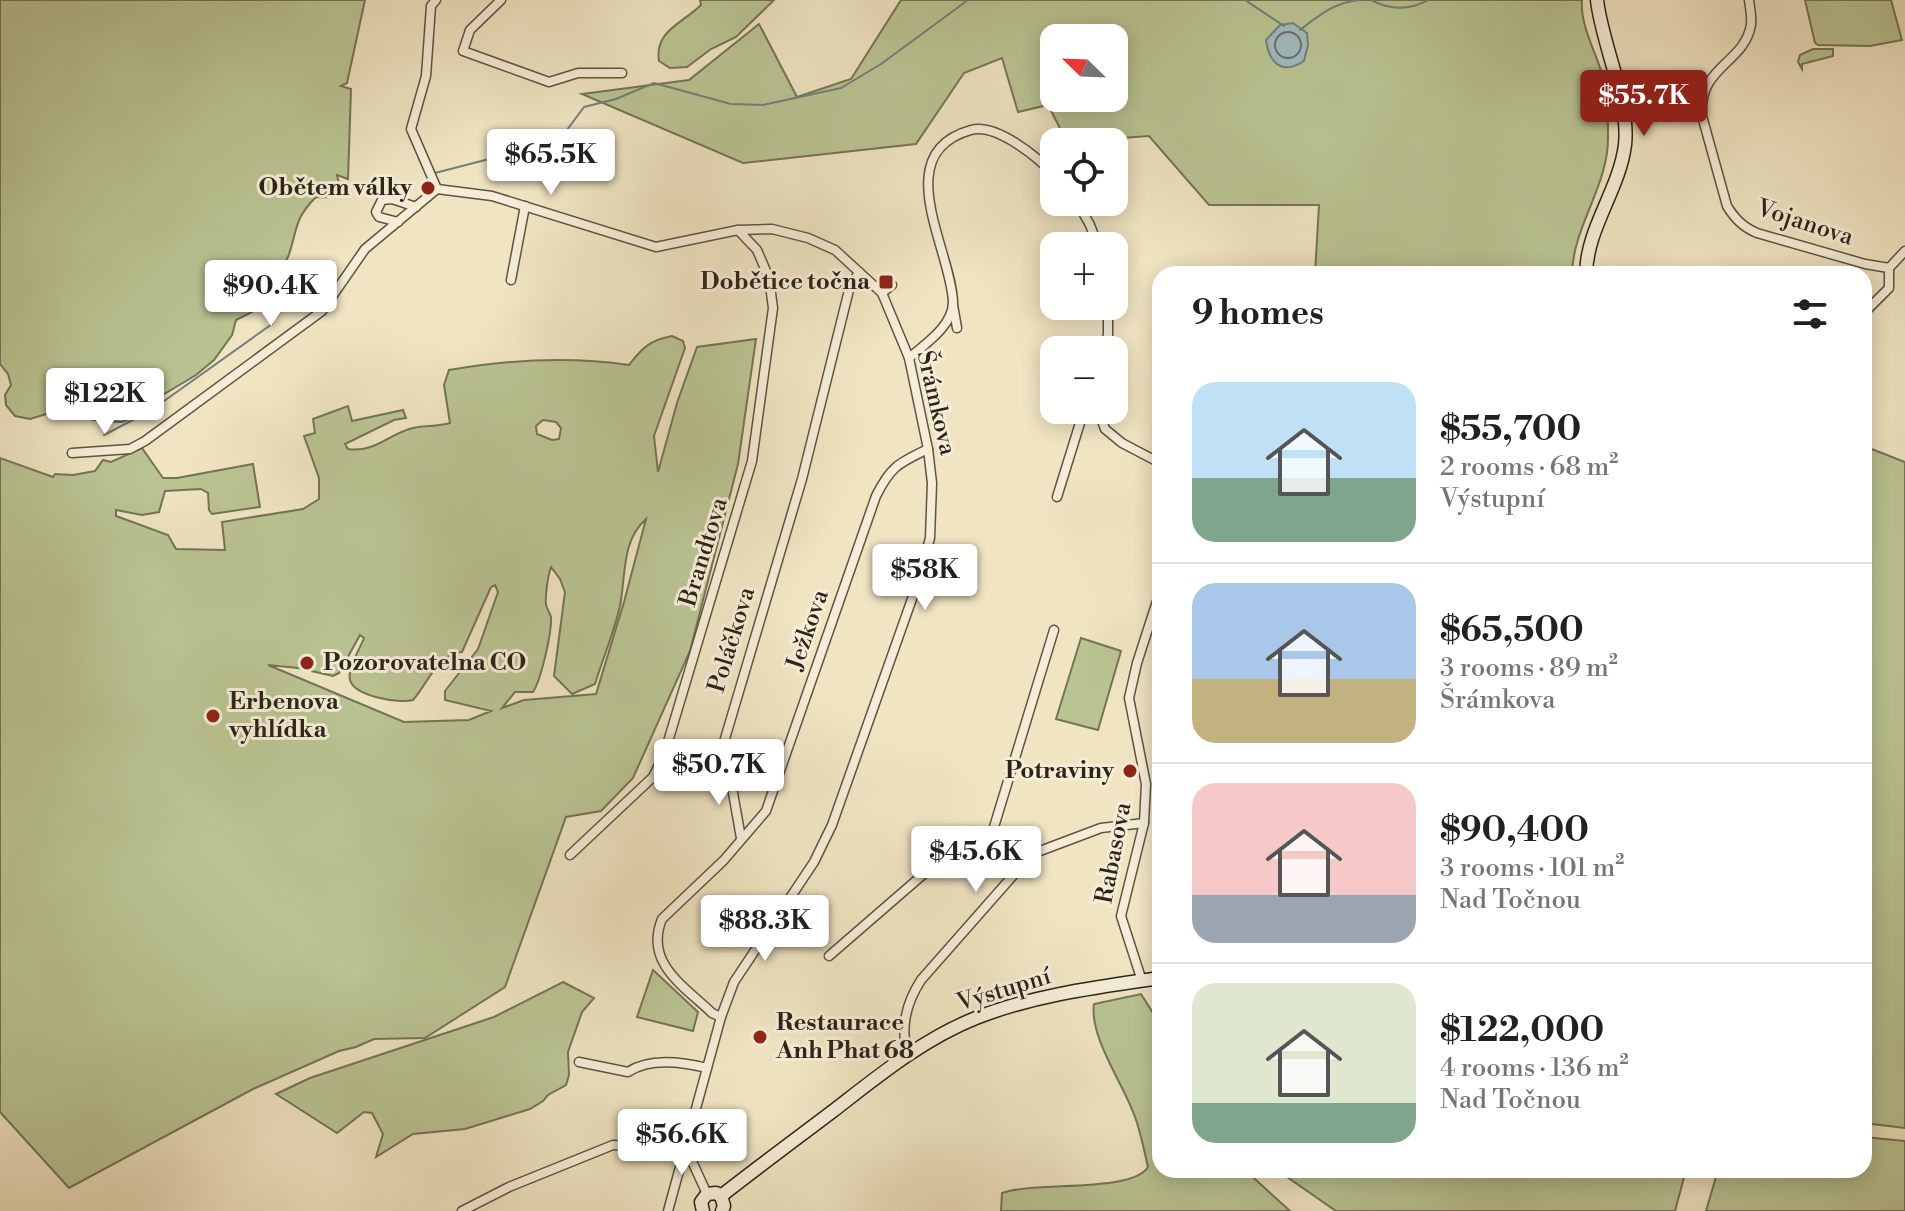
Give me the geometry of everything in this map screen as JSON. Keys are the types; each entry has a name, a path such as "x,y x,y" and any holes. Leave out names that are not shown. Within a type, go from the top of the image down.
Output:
{"street":[{"path":"72,453 130,449 145,441 322,311 365,249 437,189 411,129 426,76 431,6 436,0"},
{"path":"501,0 470,30 463,51 549,82 578,73 622,73"},
{"path":"1587,266 1589,245 1620,173 1626,137 1623,110 1597,0"},
{"name":"Vojanova","path":"1749,0 1752,23 1746,41 1711,79 1701,103 1727,206 1745,228 1865,264 1889,268"},
{"path":"957,328 930,202 928,175 935,153 947,141 973,129 1015,142 1040,163"},
{"name":"Šrámkova","path":"437,189 492,196 656,247 738,230 772,229 808,238 835,250 882,293 909,358 928,449 932,512 927,548 832,825 814,862 734,982 721,1017 668,1211"},
{"path":"398,222 379,217 376,212 382,200 392,199 416,207"},
{"path":"511,280 525,206"},
{"name":"Brandtova","path":"570,855 653,777 664,755 752,461 773,308 769,278 757,250 738,230"},
{"path":"1872,305 1889,288 1889,268 1905,251"},
{"name":"Poláčkova","path":"741,838 724,742 802,479 849,290 859,272"},
{"path":"882,293 892,285"},
{"path":"909,358 943,327 953,304"},
{"path":"1057,497 1080,424"},
{"path":"1103,424 1122,443 1152,459"},
{"name":"Ježkova","path":"741,838 766,811 876,496 896,464 928,449"},
{"name":"Rabasova","path":"1142,981 1121,916 1144,823 1146,784 1129,698 1152,617"},
{"path":"987,850 1054,630"},
{"path":"829,956 941,859 987,850 1032,854 1101,828 1144,823"},
{"path":"721,1017 712,1013 667,970 657,951 657,931 662,919 724,860 741,838"},
{"path":"907,1057 905,1011 921,980 1032,854"},
{"name":"Výstupní","path":"721,1196 907,1057 974,1019 1046,997 1152,979"},
{"path":"579,1062 628,1072 635,1068 679,1062 707,1068"},
{"path":"462,1211 509,1187 613,1145 685,1147 707,1194"},
{"path":"703,1211 701,1202 707,1194 716,1193 721,1196 722,1211"}],"green space":[{"path":"0,0 365,0 347,83 341,86 351,89 348,179 337,175 340,188 337,192 330,197 316,197 305,209 283,266 274,274 260,279 263,301 258,309 236,320 232,335 214,360 161,396 148,411 122,422 53,412 30,419 15,416 6,405 5,395 11,385 8,374 0,364"},
{"path":"700,0 774,0 736,37 711,49 687,67 670,68 659,61 661,42 671,28 701,5"},
{"path":"901,0 1582,0 1586,29 1606,91 1606,156 1603,173 1578,239 1573,266 1315,266 1319,205 1209,205 1149,136 1128,138 1128,128 1060,128 1052,112 1128,112 1128,24 1040,24 1040,107 1018,112 1002,58 964,73 916,144 743,163 582,94 689,80 759,24 797,97 851,79"},
{"path":"1805,0 1891,0 1902,40 1870,46 1818,45"},
{"path":"1813,49 1833,49 1833,56 1802,64 1802,69 1798,62 1800,55"},
{"path":"672,336 683,341 685,348 654,436 658,472 677,403 697,347 756,339 738,464 690,651 633,778 601,811 566,817 505,987 425,1038 374,1039 253,1089 69,1188 0,1112 0,458 53,477 55,474 95,471 103,460 111,462 142,448 163,478 253,464 260,507 212,514 208,493 201,489 165,491 159,512 142,515 116,510 116,516 168,535 176,549 225,550 222,522 303,509 319,499 319,478 304,436 315,433 313,419 348,406 352,421 403,410 406,418 394,420 345,444 348,449 366,448 413,428 450,423 444,385 449,370 539,360 629,365 647,346","holes":["543,420 556,422 561,428 559,439 552,440 537,434 536,426","646,519 596,694 524,700 502,708 515,692 533,692 539,677 551,624 546,606 551,567 565,592 554,676 572,694 595,684 620,606 628,548","495,585 498,592 478,649 445,691 445,700 491,711 469,720 404,722 268,665 333,676 339,673 360,635 364,638 350,675 353,686 378,698 413,700 439,663 462,652 491,587"]},
{"path":"1872,449 1905,462 1905,1128 1872,1124"},
{"path":"1081,638 1121,651 1098,730 1056,719"},
{"path":"653,970 698,1012 693,1031 637,1017"},
{"path":"563,982 594,998 582,1012 568,1052 566,1085 530,1109 465,1129 413,1134 376,1157 383,1134 372,1113 364,1112 337,1133 276,1094 310,1078 494,1017"},
{"path":"1141,994 1152,1011 1152,1178 1254,1178 1290,1211 1001,1211 1002,1193 1123,1180 1138,1175 1148,1167 1135,1117 1097,1031 1094,1004"},
{"path":"1872,1138 1905,1141 1905,1211 1706,1211 1716,1178 1872,1178"},
{"path":"1289,1178 1684,1178 1675,1211 1336,1211"}],"water":[{"path":"1293,23 1307,33 1308,45 1304,61 1283,67 1273,60 1266,40 1280,25"}],"waterway":[{"path":"435,173 493,158 540,158 549,154 584,107 616,99 654,83 731,104 763,105 841,88 881,64 968,0"},
{"path":"1245,0 1284,26"},
{"path":"1300,30 1335,6 1360,0"},
{"path":"1371,0 1399,8 1428,0"},
{"path":"104,435 150,411 272,324"}],"place":[{"name":"Obětem války","path":"428,188"},
{"name":"Dobětice točna","path":"886,282"},
{"name":"Pozorovatelna CO","path":"307,663"},
{"name":"Erbenova vyhlídka","path":"213,716"},
{"name":"Potraviny","path":"1130,771"},
{"name":"Restaurace Anh Phat 68","path":"760,1037"}]}
